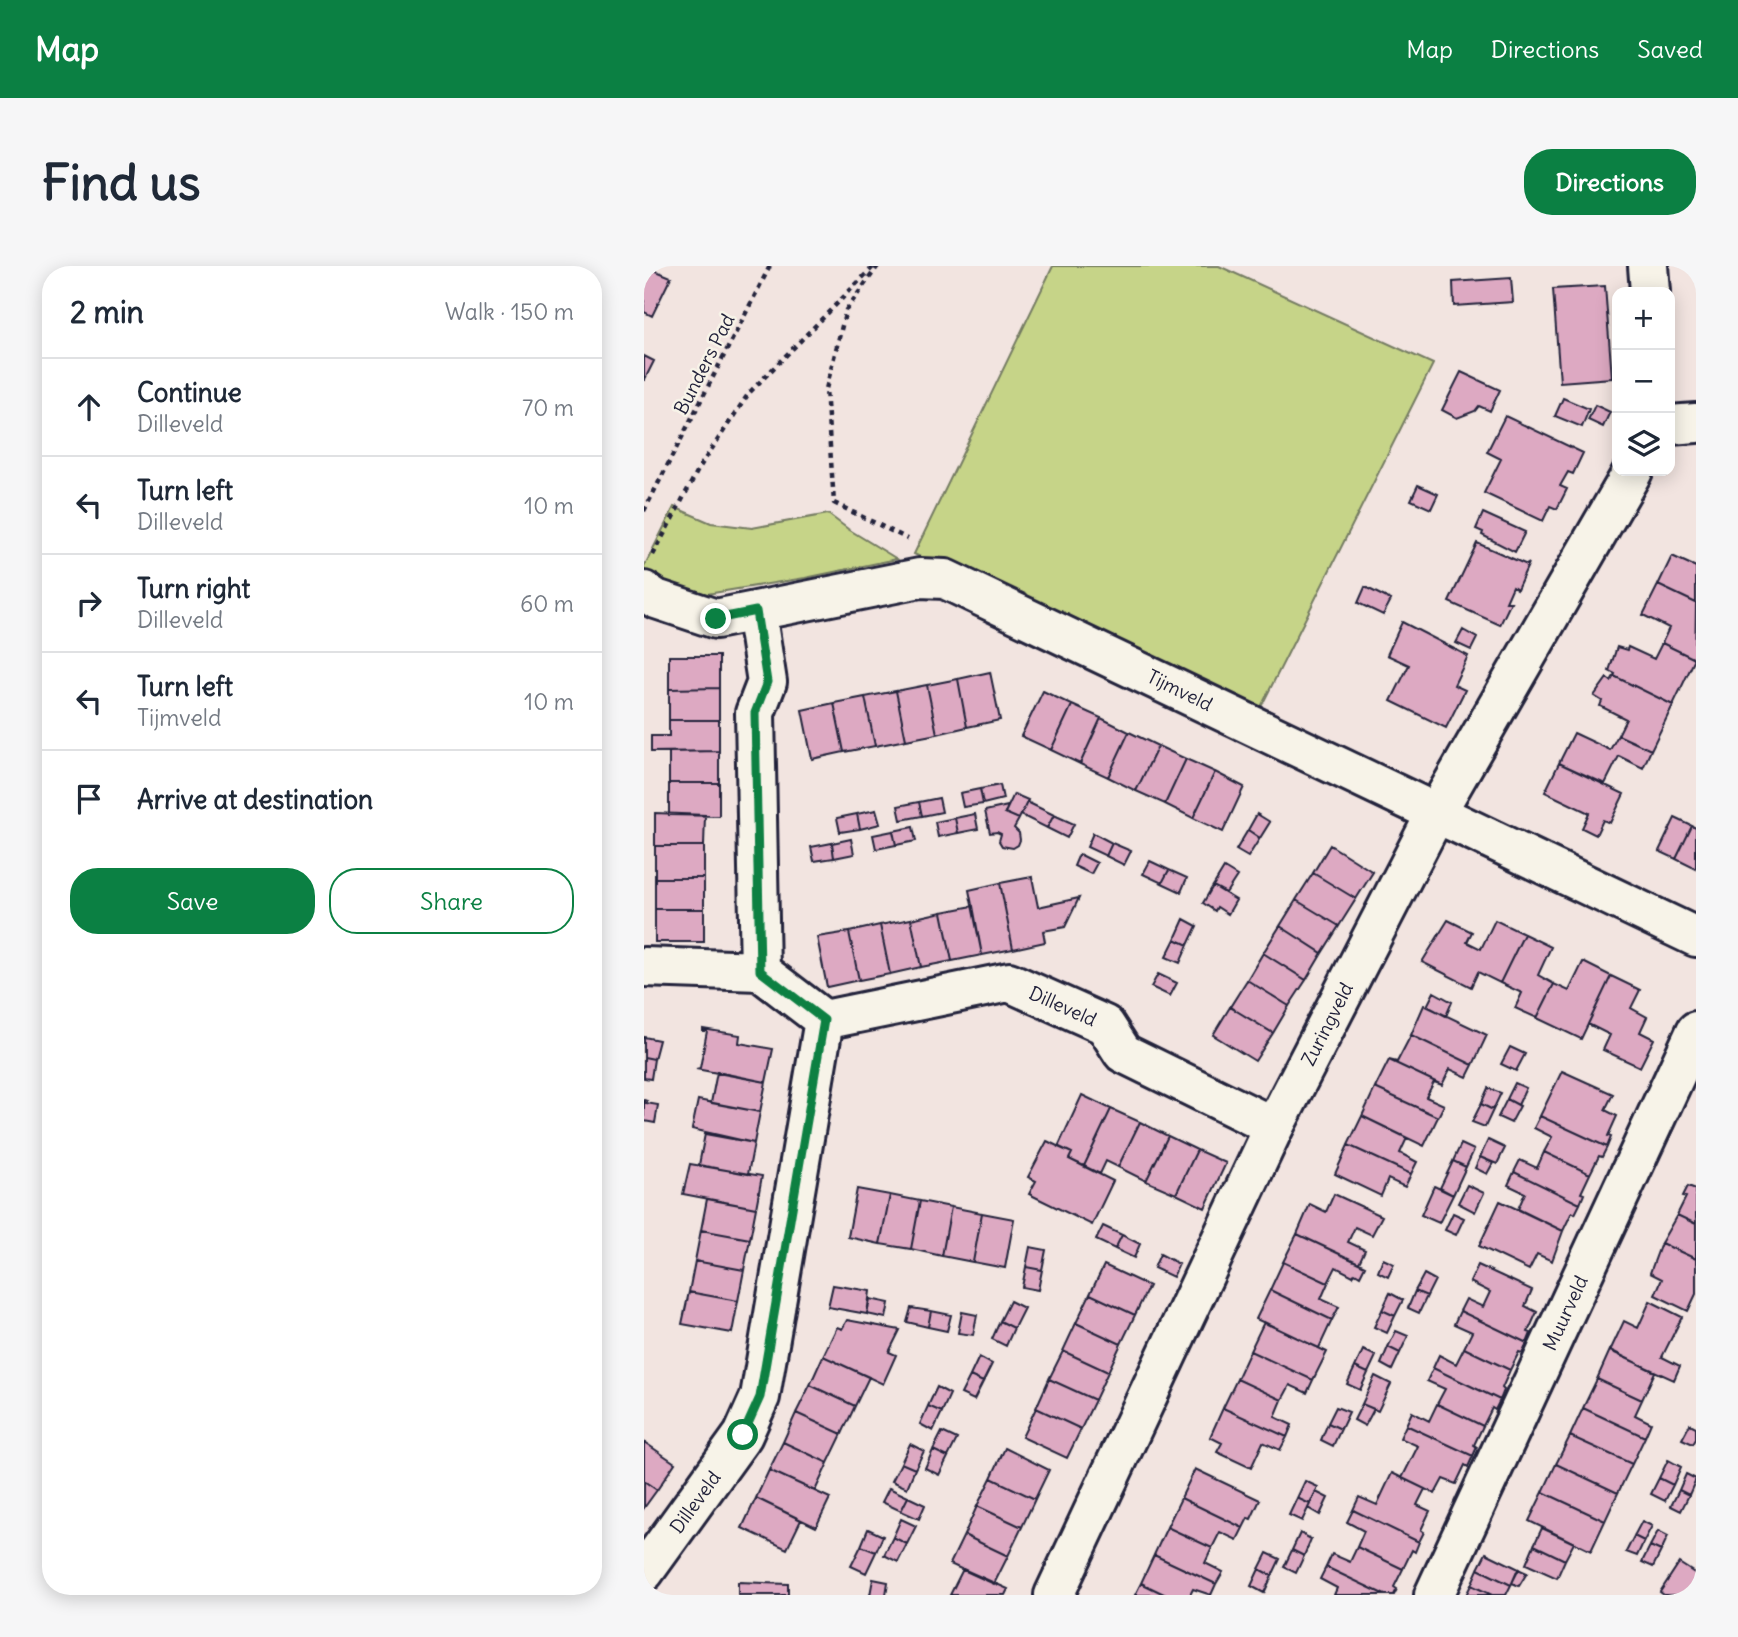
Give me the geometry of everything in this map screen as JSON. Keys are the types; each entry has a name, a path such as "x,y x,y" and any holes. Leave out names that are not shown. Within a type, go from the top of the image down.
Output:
{"street":[{"path":"1648,266 1650,287"},
{"path":"1675,424 1696,422"},
{"name":"Zuringveld","path":"1054,1595 1274,1127 1436,813 1630,476"},
{"name":"Tijmveld","path":"647,576 656,600 716,619 920,578 945,579 1696,937"},
{"path":"756,611 767,682 755,713 760,971"},
{"path":"644,967 760,971 824,1020"},
{"name":"Dilleveld","path":"644,1572 743,1435 760,1397 824,1020 1009,982 1105,1025 1124,1053 1274,1127"},
{"name":"Muurveld","path":"1434,1595 1696,1031"}],"path":[{"name":"Bunders Pad","path":"644,512 771,266"},
{"path":"647,576 699,468 749,393 876,266"},
{"path":"876,266 846,310 826,389 834,503 931,551 945,579"}],"green space":[{"path":"1053,266 1219,266 1433,364 1257,715 914,554"},
{"path":"674,507 711,523 752,528 828,514 897,559 707,594 644,577 644,567"}],"building":[{"path":"644,266 671,277 652,316 644,312"},
{"path":"1511,278 1513,302 1454,306 1453,282"},
{"path":"1605,286 1612,378 1560,382 1553,289"},
{"path":"644,356 654,361 644,381"},
{"path":"1461,372 1500,390 1490,411 1479,406 1475,411 1457,418 1442,410"},
{"path":"1563,398 1589,409 1582,427 1555,416"},
{"path":"1595,405 1610,412 1603,427 1588,420"},
{"path":"1505,416 1583,453 1573,474 1568,472 1560,486 1567,489 1557,509 1550,506 1543,521 1484,493 1501,459 1487,452"},
{"path":"1418,485 1438,494 1431,509 1411,500"},
{"path":"1483,513 1525,532 1515,552 1482,535 1483,532 1476,529"},
{"path":"1477,543 1527,565 1529,563 1517,589 1513,586 1506,602 1511,602 1500,625 1449,602"},
{"path":"1672,556 1696,567 1696,603 1658,585"},
{"path":"1658,585 1696,603 1695,659 1662,643 1669,628 1643,615"},
{"path":"1365,587 1391,600 1383,615 1358,603"},
{"path":"1402,622 1468,656 1454,685 1465,690 1446,728 1391,701 1409,665 1387,655"},
{"path":"1463,630 1477,638 1471,650 1456,643"},
{"path":"1662,643 1695,659 1673,705 1609,671 1617,647 1627,650 1628,647 1654,659"},
{"path":"669,656 719,656 719,688 669,689"},
{"path":"990,672 1000,720 967,727 958,679"},
{"path":"1614,676 1673,705 1651,750 1618,735 1626,719 1600,706 1602,701 1594,696 1607,678 1611,681"},
{"path":"958,679 967,727 937,734 927,685"},
{"path":"927,685 937,734 906,740 896,691"},
{"path":"719,688 719,720 669,720 669,689"},
{"path":"896,691 906,740 875,746 865,697"},
{"path":"1043,691 1072,705 1051,750 1021,736"},
{"path":"865,697 875,746 844,752 834,703"},
{"path":"834,703 844,752 812,759 802,710"},
{"path":"1072,705 1101,718 1080,764 1051,750"},
{"path":"1101,718 1129,732 1108,777 1080,764"},
{"path":"669,720 719,720 719,751 651,752 651,736 669,736"},
{"path":"1129,732 1158,746 1136,791 1108,777"},
{"path":"1574,733 1610,750 1618,735 1651,750 1643,768 1619,756 1605,784 1559,763"},
{"path":"1158,746 1186,759 1165,804 1136,791"},
{"path":"719,751 719,783 669,783 669,752"},
{"path":"1186,759 1215,772 1193,818 1165,804"},
{"path":"1559,763 1624,794 1610,823 1603,820 1596,835 1582,828 1589,813 1545,792"},
{"path":"1215,772 1244,787 1223,832 1193,818"},
{"path":"669,783 719,783 719,816 669,815"},
{"path":"1000,785 1003,799 983,804 980,789"},
{"path":"980,789 983,804 963,807 960,793"},
{"path":"1014,794 1028,800 1019,819 1005,813"},
{"path":"939,798 942,812 922,816 919,802"},
{"path":"919,802 922,816 901,820 898,806"},
{"path":"1027,802 1054,815 1047,828 1021,815"},
{"path":"1008,806 1005,813 1019,819 1014,828 1019,833 1020,840 1013,848 1002,846 999,841 1001,834 990,833 985,811"},
{"path":"876,810 880,824 860,829 857,814"},
{"path":"655,813 705,815 704,846 655,846"},
{"path":"857,814 860,829 840,832 837,818"},
{"path":"975,814 978,829 958,833 955,818"},
{"path":"1257,814 1270,822 1260,838 1248,830"},
{"path":"1054,815 1074,824 1067,838 1047,828"},
{"path":"955,818 958,833 938,837 935,822"},
{"path":"1675,818 1692,826 1676,859 1659,851"},
{"path":"1692,826 1696,828 1696,869 1676,859"},
{"path":"913,827 916,841 896,845 893,831"},
{"path":"1248,830 1260,838 1248,857 1236,850"},
{"path":"893,831 896,845 876,849 873,835"},
{"path":"1093,833 1112,843 1106,856 1087,847"},
{"path":"851,839 854,854 834,858 832,843"},
{"path":"832,843 834,858 814,861 811,847"},
{"path":"1112,843 1131,851 1124,865 1106,856"},
{"path":"1330,845 1373,872 1356,899 1313,873"},
{"path":"655,846 704,846 704,878 655,878"},
{"path":"1079,854 1097,863 1091,874 1074,866"},
{"path":"1150,861 1169,870 1162,883 1143,874"},
{"path":"1224,868 1237,876 1226,893 1213,886"},
{"path":"1169,870 1187,878 1181,892 1162,883"},
{"path":"1313,873 1356,899 1339,926 1296,900"},
{"path":"1032,877 1038,907 1079,898 1065,927 1043,931 1045,942 1013,949 1000,883"},
{"path":"655,878 704,878 704,909 655,909"},
{"path":"1000,883 1013,949 982,955 969,890"},
{"path":"1213,886 1236,900 1228,914 1217,907 1215,911 1203,903"},
{"path":"1296,900 1339,926 1322,953 1280,926"},
{"path":"973,906 982,955 952,961 942,912"},
{"path":"655,909 704,909 704,942 655,942"},
{"path":"942,912 952,961 921,967 911,919"},
{"path":"911,919 921,967 890,974 880,925"},
{"path":"1184,919 1197,926 1188,945 1175,939"},
{"path":"1448,920 1472,932 1467,942 1481,949 1495,920 1524,934 1500,983 1478,972 1471,987 1422,962"},
{"path":"880,925 890,974 859,980 849,932"},
{"path":"1280,926 1322,953 1306,980 1263,953"},
{"path":"849,932 859,980 827,987 817,937"},
{"path":"1524,934 1551,947 1538,975 1554,984 1537,1018 1515,1008 1522,993 1500,983"},
{"path":"1175,939 1188,945 1180,963 1166,957"},
{"path":"1263,953 1306,980 1289,1006 1247,980"},
{"path":"1583,962 1611,976 1581,1039 1537,1018 1554,984 1569,991"},
{"path":"1158,974 1177,983 1170,996 1151,987"},
{"path":"1611,976 1640,990 1631,1008 1647,1017 1640,1032 1654,1039 1640,1067 1603,1050 1610,1035 1588,1024"},
{"path":"1247,980 1289,1006 1273,1033 1230,1007"},
{"path":"1434,992 1452,1002 1446,1016 1427,1006"},
{"path":"1424,1005 1487,1035 1473,1065 1411,1035"},
{"path":"1230,1007 1273,1033 1255,1061 1213,1035"},
{"path":"703,1029 740,1035 739,1043 773,1049 766,1082 696,1069 700,1068 707,1031"},
{"path":"1411,1035 1473,1065 1467,1077 1450,1069 1442,1085 1389,1060 1397,1062"},
{"path":"644,1037 659,1040 654,1059 644,1057"},
{"path":"1510,1047 1525,1054 1516,1071 1501,1064"},
{"path":"644,1057 654,1059 651,1079 644,1078"},
{"path":"1389,1060 1442,1085 1434,1082 1426,1097 1444,1105 1438,1117 1375,1088"},
{"path":"1562,1071 1613,1094 1605,1110 1617,1116 1608,1136 1611,1137 1607,1147 1540,1116"},
{"path":"717,1072 766,1082 760,1112 711,1103"},
{"path":"1515,1083 1526,1088 1518,1105 1507,1099"},
{"path":"1375,1088 1438,1117 1424,1146 1362,1116"},
{"path":"1488,1088 1501,1093 1493,1110 1481,1104"},
{"path":"1082,1095 1111,1109 1084,1166 1069,1159 1072,1153 1058,1147"},
{"path":"1507,1099 1520,1106 1511,1123 1498,1117"},
{"path":"644,1100 646,1103 658,1105 655,1123 644,1121"},
{"path":"698,1100 760,1112 754,1143 692,1129"},
{"path":"1481,1104 1493,1110 1485,1127 1472,1122"},
{"path":"1111,1109 1140,1122 1118,1167 1106,1161 1100,1174 1084,1166"},
{"path":"1362,1116 1407,1138 1400,1153 1417,1162 1411,1174 1348,1145"},
{"path":"1540,1116 1607,1147 1590,1174 1544,1152 1552,1137 1534,1128"},
{"path":"1140,1122 1168,1136 1146,1181 1118,1167"},
{"path":"705,1134 754,1143 748,1174 699,1165"},
{"path":"1168,1136 1197,1150 1176,1194 1146,1181"},
{"path":"1488,1140 1505,1148 1497,1164 1480,1157"},
{"path":"1047,1141 1072,1153 1069,1159 1113,1181 1092,1225 1029,1194 1036,1181 1028,1177"},
{"path":"1461,1144 1474,1150 1466,1167 1453,1161"},
{"path":"1348,1145 1411,1174 1405,1187 1388,1179 1381,1196 1335,1174"},
{"path":"1197,1150 1226,1163 1205,1208 1176,1194"},
{"path":"1544,1152 1590,1174 1581,1193 1584,1194 1580,1204 1514,1172 1520,1160 1537,1168"},
{"path":"1480,1157 1493,1163 1487,1174 1475,1168"},
{"path":"1453,1161 1466,1167 1453,1195 1440,1188"},
{"path":"690,1164 762,1176 756,1208 683,1194"},
{"path":"1514,1172 1580,1204 1575,1214 1572,1212 1563,1231 1518,1209 1525,1193 1508,1185"},
{"path":"1467,1185 1484,1193 1475,1212 1458,1203"},
{"path":"1434,1186 1453,1195 1439,1223 1421,1215"},
{"path":"1688,1186 1696,1189 1696,1224 1677,1215"},
{"path":"857,1189 890,1195 880,1244 848,1237"},
{"path":"1334,1194 1382,1216 1372,1235 1355,1227 1348,1242 1365,1250 1359,1263 1297,1234 1310,1204 1326,1212"},
{"path":"890,1195 920,1201 911,1249 880,1244"},
{"path":"707,1199 756,1208 750,1239 701,1230"},
{"path":"920,1201 951,1207 942,1256 911,1249"},
{"path":"1500,1201 1563,1231 1552,1261 1537,1254 1529,1270 1479,1246"},
{"path":"951,1207 982,1213 973,1262 942,1256"},
{"path":"982,1213 1014,1219 1005,1268 973,1262"},
{"path":"1453,1213 1464,1218 1456,1235 1445,1230"},
{"path":"1677,1215 1696,1224 1696,1259 1661,1243"},
{"path":"1103,1226 1122,1235 1115,1249 1096,1240"},
{"path":"701,1230 750,1239 744,1270 695,1261"},
{"path":"1297,1234 1365,1266 1360,1276 1355,1273 1353,1276 1336,1267 1328,1283 1283,1262"},
{"path":"1122,1235 1140,1244 1134,1258 1115,1249"},
{"path":"1661,1243 1696,1259 1696,1294 1688,1311 1655,1295 1662,1279 1650,1273"},
{"path":"1030,1247 1046,1250 1042,1270 1026,1267"},
{"path":"1160,1254 1179,1264 1173,1277 1154,1268"},
{"path":"1383,1259 1394,1264 1388,1277 1378,1272"},
{"path":"695,1261 744,1270 738,1301 689,1292"},
{"path":"1283,1262 1328,1283 1321,1299 1339,1307 1332,1320 1270,1290"},
{"path":"1104,1265 1149,1286 1135,1315 1090,1294"},
{"path":"1478,1265 1532,1290 1525,1306 1537,1312 1528,1332 1531,1333 1527,1343 1460,1311 1466,1299 1483,1307 1490,1292 1470,1282"},
{"path":"1026,1267 1042,1270 1038,1290 1022,1287"},
{"path":"1424,1274 1435,1280 1427,1296 1415,1291"},
{"path":"833,1285 870,1291 867,1314 828,1307"},
{"path":"1270,1290 1332,1320 1319,1348 1256,1319"},
{"path":"1415,1291 1427,1296 1419,1313 1408,1308"},
{"path":"689,1292 738,1301 732,1333 682,1324"},
{"path":"1390,1293 1403,1300 1395,1316 1382,1310"},
{"path":"1090,1294 1135,1315 1121,1344 1076,1323"},
{"path":"870,1299 889,1303 886,1318 867,1314"},
{"path":"1010,1301 1024,1308 1014,1328 1000,1321"},
{"path":"1650,1301 1682,1317 1662,1357 1680,1366 1674,1380 1610,1351 1624,1321 1638,1328"},
{"path":"911,1308 931,1311 928,1327 907,1322"},
{"path":"1382,1310 1395,1316 1387,1333 1374,1327"},
{"path":"931,1311 951,1315 947,1331 928,1327"},
{"path":"1460,1311 1527,1343 1510,1370 1464,1348 1472,1332 1454,1324"},
{"path":"962,1312 977,1315 973,1335 958,1333"},
{"path":"847,1320 900,1330 889,1352 896,1355 883,1384 823,1356 837,1327 842,1329"},
{"path":"1000,1321 1014,1328 1006,1346 992,1339"},
{"path":"1264,1322 1327,1352 1313,1380 1250,1351"},
{"path":"1076,1323 1121,1344 1108,1372 1063,1351"},
{"path":"1396,1331 1408,1336 1400,1353 1388,1347"},
{"path":"1388,1347 1400,1353 1392,1370 1381,1364"},
{"path":"1464,1348 1510,1370 1500,1400 1433,1368 1439,1355 1456,1364"},
{"path":"1363,1350 1376,1356 1368,1373 1355,1367"},
{"path":"1610,1350 1655,1372 1642,1400 1597,1379"},
{"path":"1063,1351 1108,1372 1095,1400 1049,1379"},
{"path":"1250,1351 1313,1380 1307,1393 1290,1385 1282,1400 1237,1379"},
{"path":"823,1356 869,1377 855,1406 810,1385"},
{"path":"979,1357 992,1364 983,1382 970,1376"},
{"path":"1355,1367 1368,1373 1360,1390 1347,1384"},
{"path":"1433,1368 1500,1400 1495,1410 1492,1408 1483,1426 1437,1404 1445,1389 1427,1381"},
{"path":"970,1376 983,1382 974,1400 961,1394"},
{"path":"1375,1376 1391,1384 1378,1411 1362,1404"},
{"path":"1049,1379 1095,1400 1081,1429 1036,1408"},
{"path":"1237,1379 1282,1400 1275,1417 1292,1425 1287,1437 1223,1408"},
{"path":"1597,1379 1642,1400 1635,1415 1651,1423 1645,1437 1583,1408"},
{"path":"810,1385 855,1406 842,1434 796,1413"},
{"path":"937,1387 950,1394 942,1412 928,1406"},
{"path":"1362,1404 1374,1409 1365,1426 1354,1420"},
{"path":"1437,1404 1483,1426 1474,1445 1477,1447 1473,1456 1406,1425 1412,1412 1429,1421"},
{"path":"928,1406 942,1412 933,1431 920,1424"},
{"path":"1336,1407 1349,1412 1341,1429 1328,1423"},
{"path":"1036,1408 1081,1429 1067,1458 1022,1437"},
{"path":"1223,1408 1287,1437 1280,1450 1263,1442 1251,1468 1217,1452 1222,1443 1210,1437"},
{"path":"1583,1408 1645,1437 1632,1464 1570,1436"},
{"path":"796,1413 842,1434 828,1463 783,1442"},
{"path":"1328,1423 1341,1429 1333,1446 1321,1440"},
{"path":"1690,1424 1696,1427 1693,1444 1682,1439"},
{"path":"1406,1425 1473,1456 1468,1467 1465,1465 1456,1484 1443,1479 1435,1494 1402,1478 1418,1446 1400,1438"},
{"path":"942,1432 957,1439 948,1457 933,1450"},
{"path":"1570,1436 1632,1464 1618,1493 1556,1464"},
{"path":"644,1442 675,1463 657,1490 644,1481"},
{"path":"783,1442 828,1463 815,1491 769,1470"},
{"path":"910,1444 924,1451 915,1469 901,1463"},
{"path":"1005,1448 1049,1470 1035,1499 991,1478"},
{"path":"933,1450 948,1457 939,1475 925,1468"},
{"path":"1668,1460 1681,1467 1673,1485 1659,1478"},
{"path":"901,1463 915,1469 907,1488 892,1481"},
{"path":"1556,1464 1618,1493 1605,1521 1543,1492"},
{"path":"1195,1469 1260,1500 1251,1519 1248,1518 1243,1528 1181,1498"},
{"path":"769,1470 830,1498 816,1527 756,1498"},
{"path":"1392,1473 1425,1489 1417,1505 1430,1511 1421,1530 1424,1532 1419,1542 1353,1510 1359,1497 1377,1505"},
{"path":"1686,1474 1696,1479 1689,1495 1679,1490"},
{"path":"991,1478 1035,1499 1022,1527 977,1506"},
{"path":"1659,1478 1673,1485 1665,1501 1651,1494"},
{"path":"644,1481 657,1490 644,1508"},
{"path":"1305,1481 1318,1487 1310,1504 1297,1498"},
{"path":"889,1488 908,1497 901,1511 882,1502"},
{"path":"1679,1490 1689,1495 1681,1511 1671,1506"},
{"path":"1316,1492 1328,1498 1320,1515 1308,1508"},
{"path":"1543,1492 1605,1521 1591,1551 1529,1521"},
{"path":"908,1497 925,1505 919,1519 901,1511"},
{"path":"756,1498 801,1520 787,1549 742,1528"},
{"path":"1181,1498 1243,1528 1237,1540 1220,1532 1212,1548 1167,1527"},
{"path":"1297,1498 1310,1504 1302,1521 1289,1515"},
{"path":"977,1506 1022,1527 1008,1556 964,1535"},
{"path":"1353,1510 1419,1542 1403,1569 1357,1547 1364,1531 1347,1522"},
{"path":"901,1519 916,1526 907,1544 893,1537"},
{"path":"1642,1521 1652,1526 1644,1541 1634,1536"},
{"path":"1167,1527 1212,1548 1205,1563 1223,1572 1216,1584 1154,1555"},
{"path":"1542,1528 1574,1543 1565,1560 1534,1545"},
{"path":"868,1529 883,1536 876,1552 861,1546"},
{"path":"1658,1531 1668,1536 1661,1551 1650,1546"},
{"path":"1300,1533 1311,1539 1304,1556 1292,1550"},
{"path":"964,1535 1008,1556 994,1584 950,1564"},
{"path":"1634,1536 1644,1541 1637,1556 1626,1552"},
{"path":"893,1537 907,1544 898,1562 884,1555"},
{"path":"1534,1545 1565,1560 1557,1578 1526,1564"},
{"path":"861,1546 876,1552 866,1573 851,1566"},
{"path":"1650,1546 1661,1551 1653,1567 1642,1562"},
{"path":"1357,1547 1403,1569 1394,1587 1397,1589 1394,1595 1385,1595 1326,1567 1332,1554 1350,1562"},
{"path":"1292,1550 1304,1556 1296,1573 1284,1567"},
{"path":"1267,1553 1280,1559 1272,1576 1259,1569"},
{"path":"1486,1553 1519,1569 1511,1585 1478,1569"},
{"path":"1154,1555 1216,1584 1211,1595 1193,1589 1190,1595 1166,1595 1141,1583"},
{"path":"1679,1563 1696,1574 1696,1595 1664,1595 1660,1592"},
{"path":"1326,1567 1385,1595 1334,1595 1337,1588 1320,1579"},
{"path":"963,1569 1008,1589 1005,1595 950,1595"},
{"path":"1259,1569 1272,1576 1264,1593 1251,1586"},
{"path":"1478,1569 1511,1585 1506,1595 1492,1595 1471,1585"},
{"path":"1518,1569 1527,1573 1519,1586 1512,1583"},
{"path":"873,1579 888,1582 886,1595 870,1595"},
{"path":"738,1582 788,1584 788,1595 738,1595"},
{"path":"1141,1583 1166,1595 1135,1595"},
{"path":"1471,1585 1492,1595 1466,1595"}],"route":[{"path":"716,619 756,611 767,682 755,713 760,971 824,1020 760,1397 743,1435"}]}
